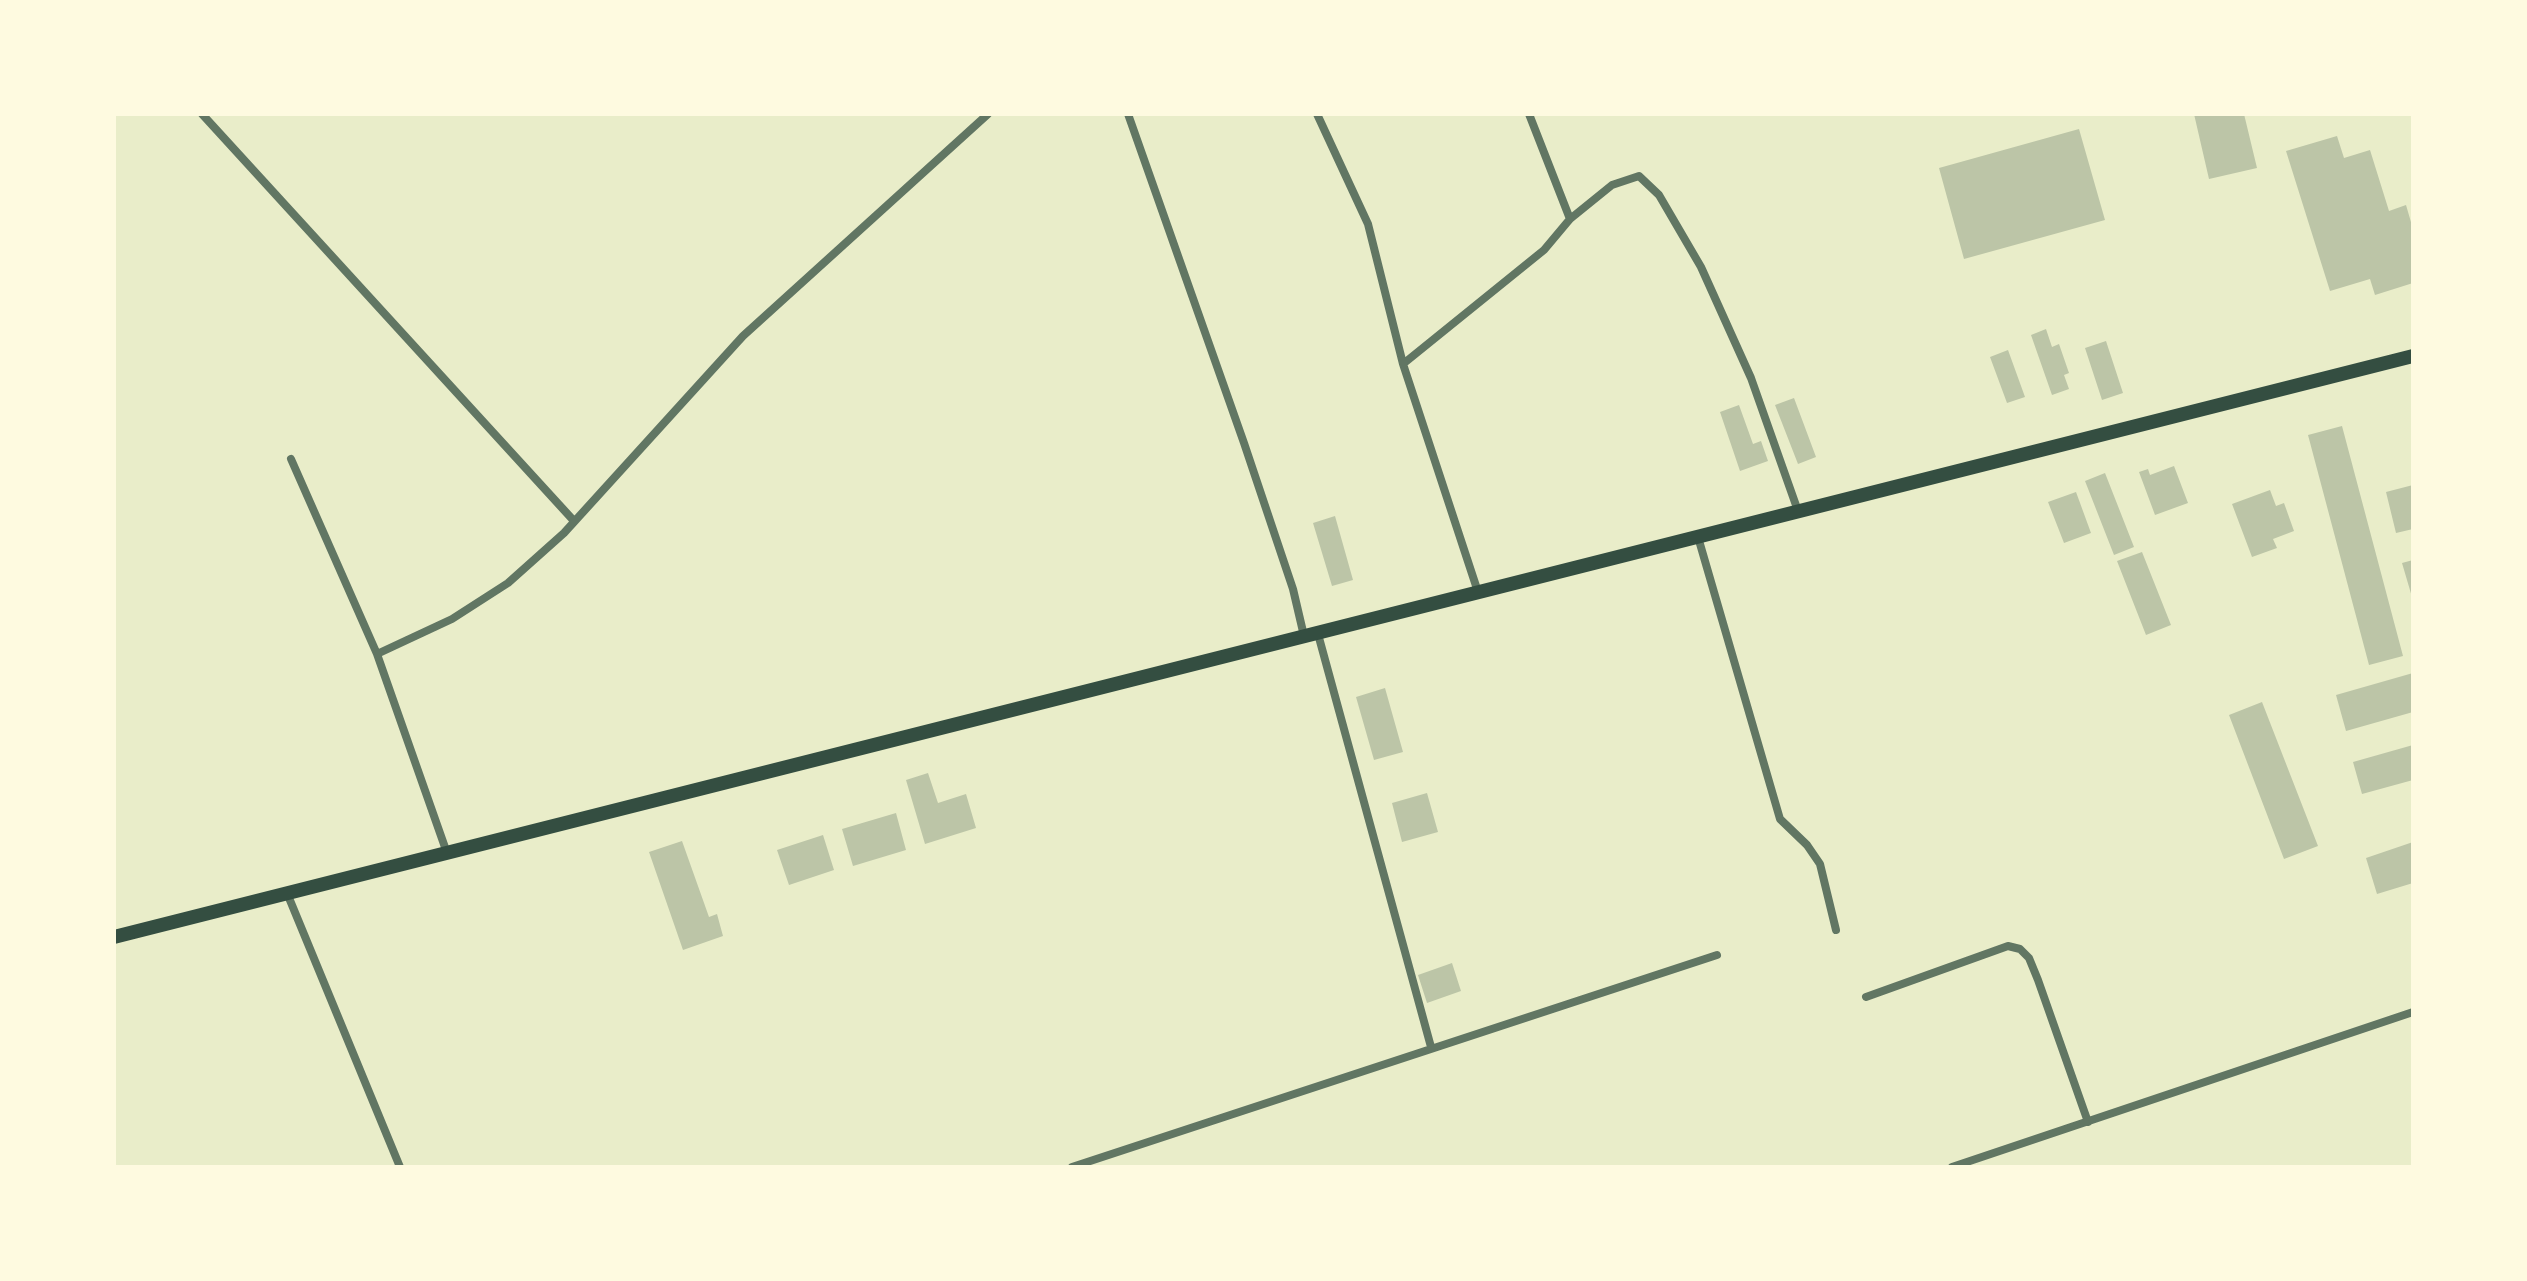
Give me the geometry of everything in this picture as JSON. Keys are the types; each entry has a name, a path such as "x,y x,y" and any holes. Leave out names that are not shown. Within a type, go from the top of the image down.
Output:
{"main road":[{"path":"114,937 2413,356"}],"street":[{"path":"202,114 574,521"},
{"path":"377,654 452,619 508,583 574,521 743,336 988,114"},
{"path":"1128,114 1311,636 1431,1047"},
{"path":"1317,114 1361,202 1372,234 1403,364 1478,592"},
{"path":"1529,114 1570,219"},
{"path":"1403,364 1544,250 1570,219 1612,185 1639,176 1649,182 1701,267 1751,378 1798,511"},
{"path":"291,459 377,654 447,853"},
{"path":"1698,537 1780,819 1807,845 1820,864 1836,930"},
{"path":"287,893 400,1167"},
{"path":"1866,997 2008,946 2020,949 2029,958 2038,980 2088,1122"},
{"path":"1072,1167 1717,955"},
{"path":"1952,1167 2413,1012"}],"building":[{"path":"2194,114 2244,114 2257,168 2209,179"},
{"path":"2079,129 2105,220 1964,259 1939,168"},
{"path":"2337,136 2344,158 2370,150 2389,211 2406,205 2413,229 2413,283 2375,295 2370,279 2330,291 2286,151"},
{"path":"2046,329 2052,347 2059,344 2069,373 2064,375 2069,389 2052,395 2031,335"},
{"path":"2106,341 2123,393 2102,400 2085,348"},
{"path":"2008,350 2025,397 2007,403 1990,357"},
{"path":"1794,398 1816,457 1798,464 1775,405"},
{"path":"1739,405 1753,444 1761,441 1768,461 1740,471 1720,412"},
{"path":"2342,426 2403,656 2369,665 2308,435"},
{"path":"2174,466 2188,503 2155,515 2139,472 2148,469 2150,475"},
{"path":"2105,473 2134,547 2114,555 2085,481"},
{"path":"2413,485 2413,529 2396,533 2386,492"},
{"path":"2270,490 2276,506 2284,503 2294,531 2273,539 2277,548 2252,557 2232,504"},
{"path":"2076,492 2091,533 2064,543 2048,502"},
{"path":"1335,516 1353,580 1332,586 1313,523"},
{"path":"2142,552 2171,625 2146,635 2117,561"},
{"path":"2413,560 2413,597 2412,597 2402,563"},
{"path":"2413,673 2413,712 2346,731 2336,695"},
{"path":"1385,688 1403,752 1374,760 1356,697"},
{"path":"2262,702 2318,846 2284,859 2229,715"},
{"path":"2413,745 2413,780 2362,794 2353,762"},
{"path":"928,773 938,803 966,794 976,828 925,844 906,780"},
{"path":"1427,793 1438,832 1402,842 1392,803"},
{"path":"896,813 906,850 853,866 842,829"},
{"path":"823,835 834,870 789,885 777,850"},
{"path":"682,841 709,917 717,914 723,936 683,950 649,852"},
{"path":"2413,842 2413,883 2377,894 2366,858"},
{"path":"1452,963 1461,991 1427,1003 1418,975"}]}
